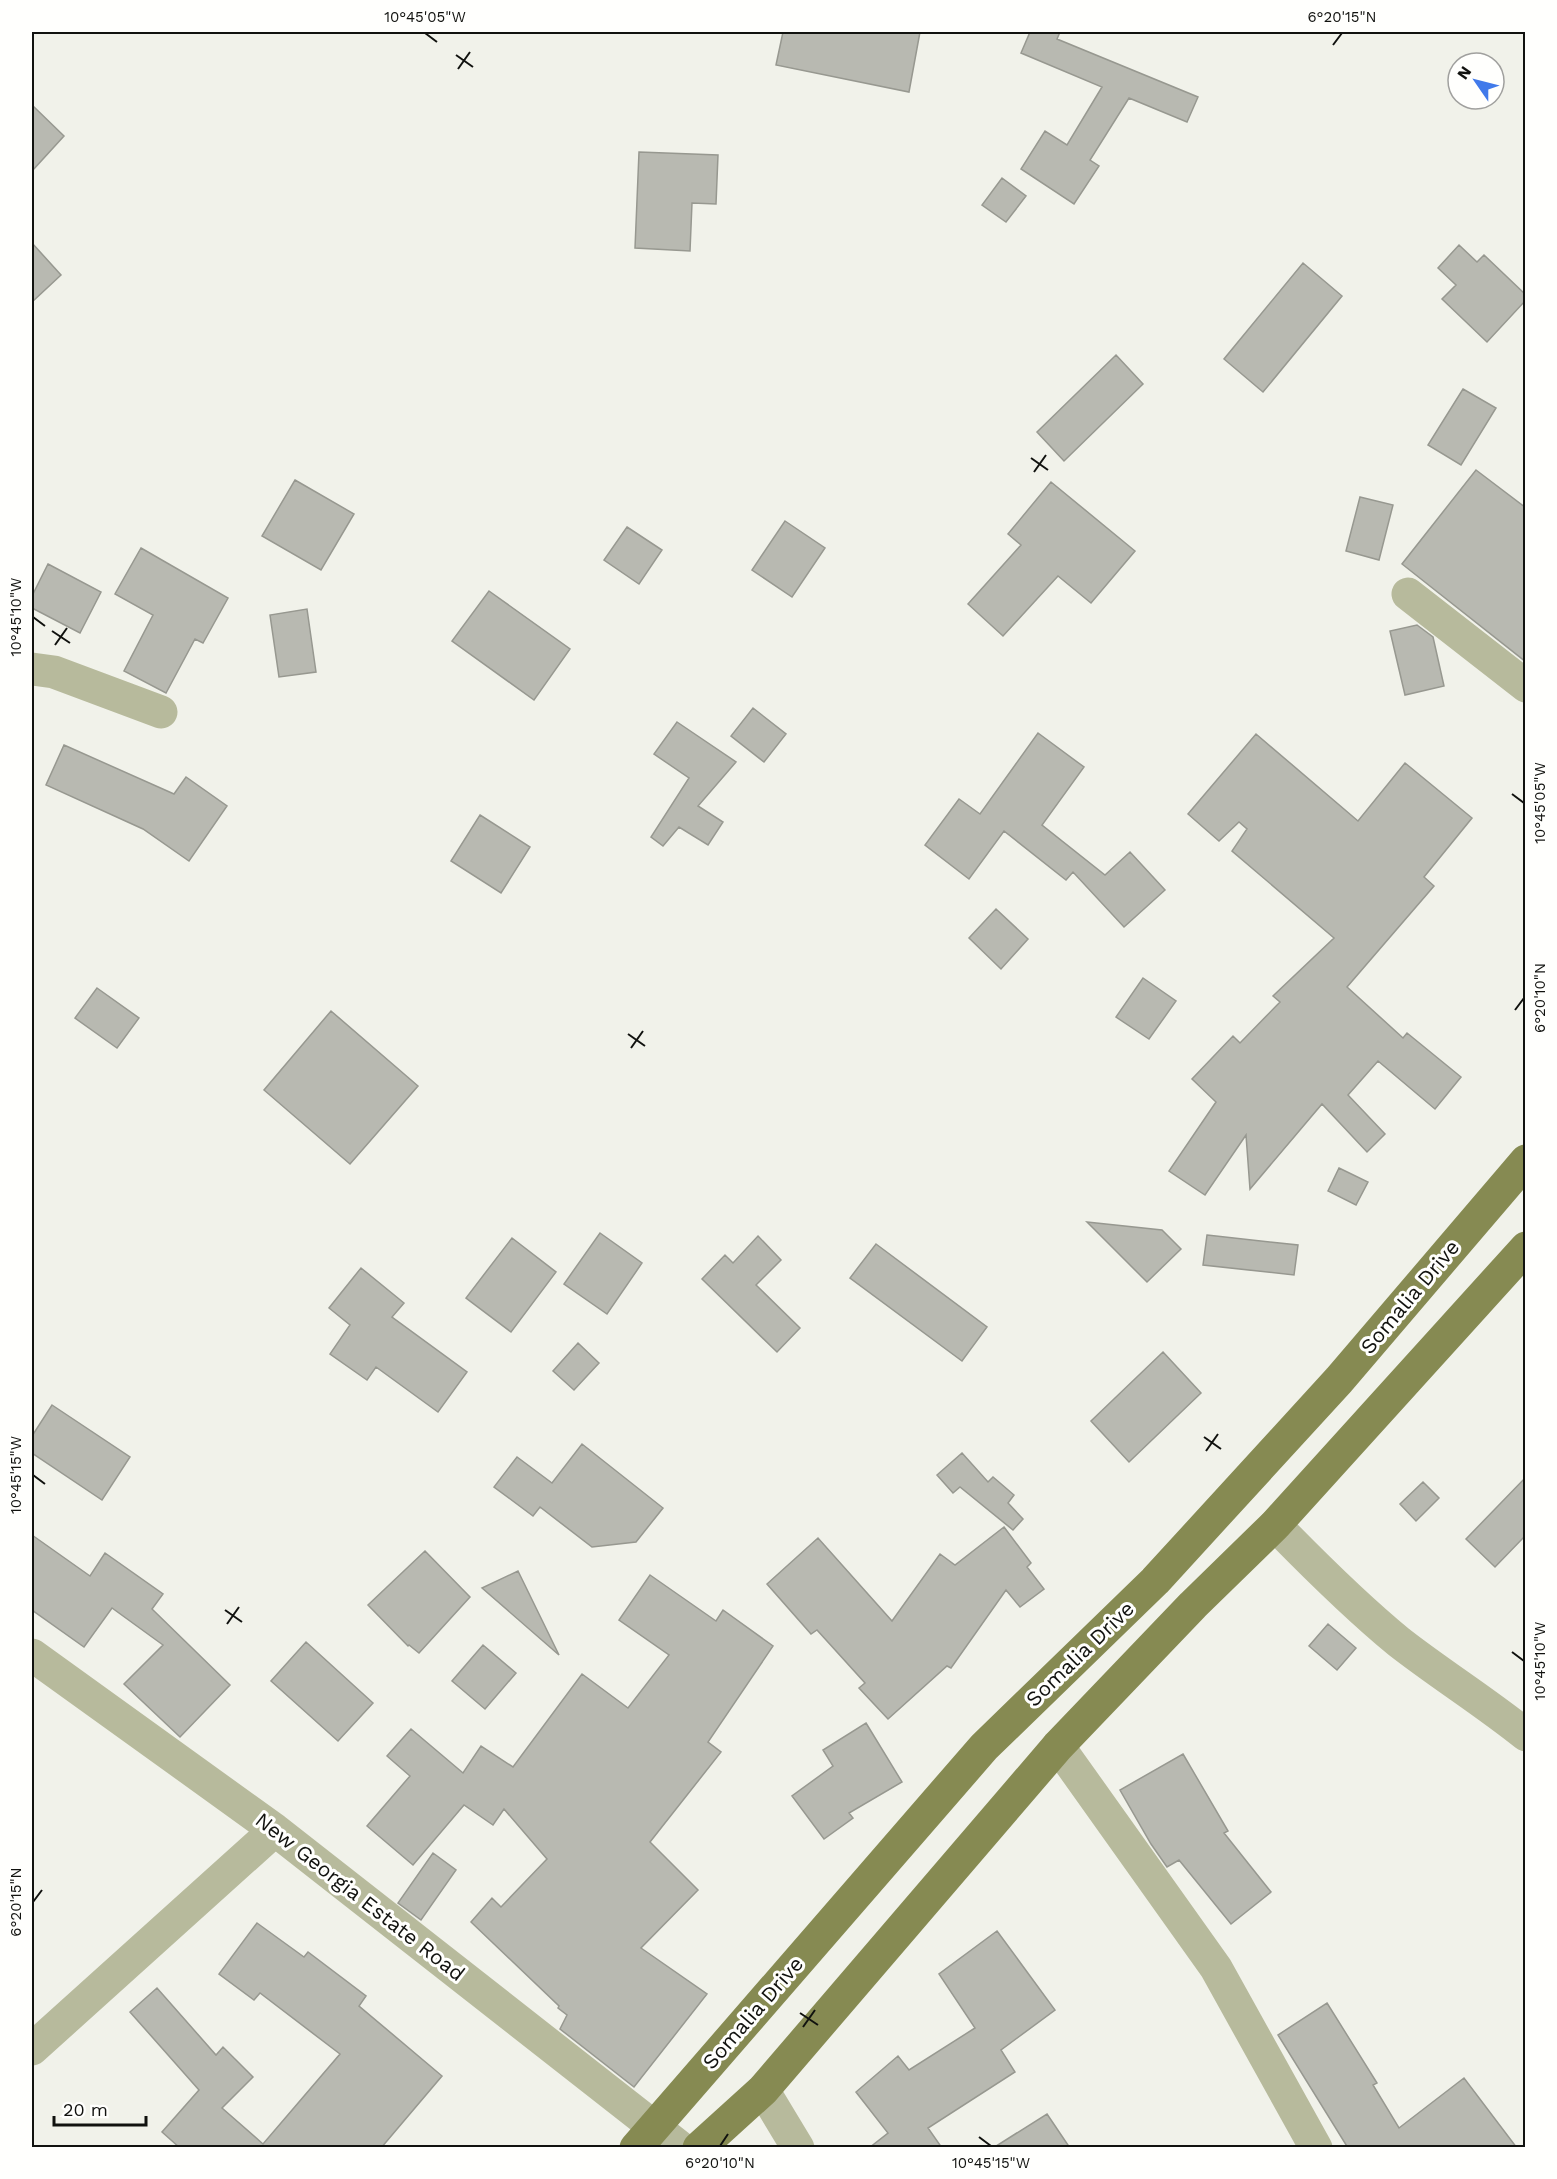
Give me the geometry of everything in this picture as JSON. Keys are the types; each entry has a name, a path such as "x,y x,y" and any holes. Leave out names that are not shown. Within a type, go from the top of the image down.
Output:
{"main road":[{"name":"Somalia Drive","path":"645,2137 984,1747 1155,1581 1339,1380 1526,1161"},
{"path":"699,2148 763,2090 1058,1746 1275,1525 1526,1248"}],"street":[{"path":"1408,594 1526,686"},
{"path":"32,669 54,672 161,712"},
{"path":"1275,1525 1324,1576 1400,1642 1526,1734"},
{"name":"New Georgia Estate Road","path":"32,1655 275,1830 645,2137 681,2148"},
{"path":"1058,1746 1216,1968 1316,2148"},
{"path":"32,2049 275,1830"},
{"path":"763,2090 798,2148"}],"building":[{"path":"783,32 920,32 909,92 776,65"},
{"path":"1030,32 1060,32 1057,39 1198,97 1187,122 1129,98 1090,160 1099,166 1074,204 1021,169 1045,131 1067,145 1102,87 1021,53"},
{"path":"32,105 64,136 32,171"},
{"path":"639,152 718,155 716,204 692,203 690,251 635,248"},
{"path":"1002,178 1026,196 1006,222 982,205"},
{"path":"32,243 61,275 32,302"},
{"path":"1459,245 1477,262 1484,255 1526,295 1526,300 1487,342 1442,299 1456,285 1438,268"},
{"path":"1303,263 1342,296 1263,392 1224,359"},
{"path":"1116,355 1143,384 1064,461 1037,432"},
{"path":"1463,389 1496,408 1461,465 1428,445"},
{"path":"1476,470 1526,508 1526,662 1402,564"},
{"path":"295,480 354,514 321,570 262,536"},
{"path":"1051,482 1135,551 1091,603 1058,576 1003,636 968,604 1021,545 1008,534"},
{"path":"1360,497 1393,505 1379,560 1346,551"},
{"path":"785,521 825,548 792,597 752,570"},
{"path":"627,527 662,550 639,584 604,560"},
{"path":"141,548 228,598 203,643 195,639 166,693 124,671 153,615 115,594"},
{"path":"48,564 101,592 80,633 32,608 32,596"},
{"path":"489,591 570,649 534,700 452,641"},
{"path":"307,609 316,672 279,677 270,615"},
{"path":"1417,625 1433,637 1444,686 1405,695 1390,631"},
{"path":"753,708 786,734 764,762 731,736"},
{"path":"677,722 736,762 698,806 723,822 708,845 679,827 663,846 651,837 689,778 654,754"},
{"path":"1038,733 1084,767 1042,825 1105,875 1130,852 1165,890 1124,927 1073,872 1066,880 1004,831 969,879 925,845 959,799 980,814"},
{"path":"1256,734 1358,821 1405,763 1472,818 1424,877 1434,886 1347,987 1403,1038 1407,1033 1461,1077 1435,1109 1378,1061 1348,1095 1385,1134 1367,1152 1322,1104 1250,1189 1246,1135 1205,1195 1169,1171 1216,1102 1192,1079 1233,1036 1240,1043 1280,1002 1273,996 1334,938 1232,851 1247,829 1239,822 1219,841 1188,814"},
{"path":"64,745 174,794 186,777 227,806 189,861 143,829 46,785"},
{"path":"480,815 530,847 501,893 451,861"},
{"path":"996,909 1028,939 1001,969 969,938"},
{"path":"1143,978 1176,1001 1149,1039 1116,1017"},
{"path":"97,988 139,1018 117,1048 75,1018"},
{"path":"331,1011 418,1086 350,1164 264,1090"},
{"path":"1339,1168 1368,1182 1356,1205 1328,1191"},
{"path":"1087,1222 1162,1230 1181,1249 1147,1282"},
{"path":"600,1233 642,1263 607,1314 564,1284"},
{"path":"1207,1235 1298,1245 1294,1275 1203,1265"},
{"path":"758,1236 781,1260 756,1285 800,1328 777,1352 702,1279 725,1255 733,1263"},
{"path":"512,1238 556,1272 511,1332 466,1298"},
{"path":"876,1244 987,1327 962,1361 850,1278"},
{"path":"361,1268 404,1303 392,1317 467,1372 438,1412 376,1367 367,1380 330,1354 350,1325 329,1308"},
{"path":"578,1343 599,1363 574,1390 553,1371"},
{"path":"1163,1352 1201,1393 1129,1462 1091,1421"},
{"path":"52,1405 130,1457 102,1500 32,1453 32,1436"},
{"path":"582,1444 663,1508 636,1542 592,1547 540,1507 533,1516 494,1487 517,1457 552,1483"},
{"path":"962,1453 988,1482 993,1477 1014,1495 1008,1503 1023,1519 1013,1530 960,1487 953,1493 937,1475"},
{"path":"1526,1477 1526,1535 1495,1567 1466,1539"},
{"path":"1423,1482 1439,1498 1416,1521 1400,1504"},
{"path":"1004,1527 1031,1563 1027,1567 1044,1589 1020,1607 1006,1590 951,1668 947,1666 888,1719 859,1688 865,1683 817,1630 811,1634 767,1584 818,1538 892,1621 940,1554 955,1565"},
{"path":"32,1535 90,1576 105,1553 163,1594 152,1609 230,1685 180,1737 124,1684 163,1645 112,1608 84,1647 32,1610"},
{"path":"425,1551 470,1597 419,1653 408,1646 368,1605"},
{"path":"518,1571 559,1655 482,1588"},
{"path":"650,1575 716,1621 723,1610 773,1646 708,1742 721,1752 650,1842 698,1890 641,1948 707,1994 634,2087 560,2029 567,2015 471,1922 492,1898 501,1907 547,1859 504,1809 493,1825 464,1805 413,1865 367,1826 410,1776 387,1756 411,1729 463,1773 481,1746 513,1767 582,1674 628,1708 669,1655 619,1620"},
{"path":"1328,1624 1356,1648 1337,1670 1309,1646"},
{"path":"306,1642 373,1703 338,1741 271,1681"},
{"path":"483,1645 516,1673 485,1709 452,1681"},
{"path":"866,1723 902,1782 849,1813 853,1818 824,1839 792,1796 833,1766 823,1750"},
{"path":"1183,1754 1228,1831 1224,1833 1271,1892 1231,1924 1179,1860 1167,1867 1120,1790"},
{"path":"433,1853 456,1870 421,1920 398,1903"},
{"path":"257,1923 304,1957 308,1952 366,1996 359,2006 442,2076 381,2148 180,2148 162,2132 199,2090 130,2012 157,1988 216,2055 223,2047 253,2077 222,2108 263,2144 340,2054 260,1993 254,2000 219,1974"},
{"path":"997,1931 1055,2010 1001,2050 1015,2072 928,2128 942,2148 869,2148 888,2133 856,2092 898,2056 909,2070 975,2028 939,1974"},
{"path":"1327,2003 1377,2083 1373,2085 1399,2128 1464,2078 1517,2148 1348,2148 1278,2035"},
{"path":"1047,2114 1070,2148 993,2148"}]}
